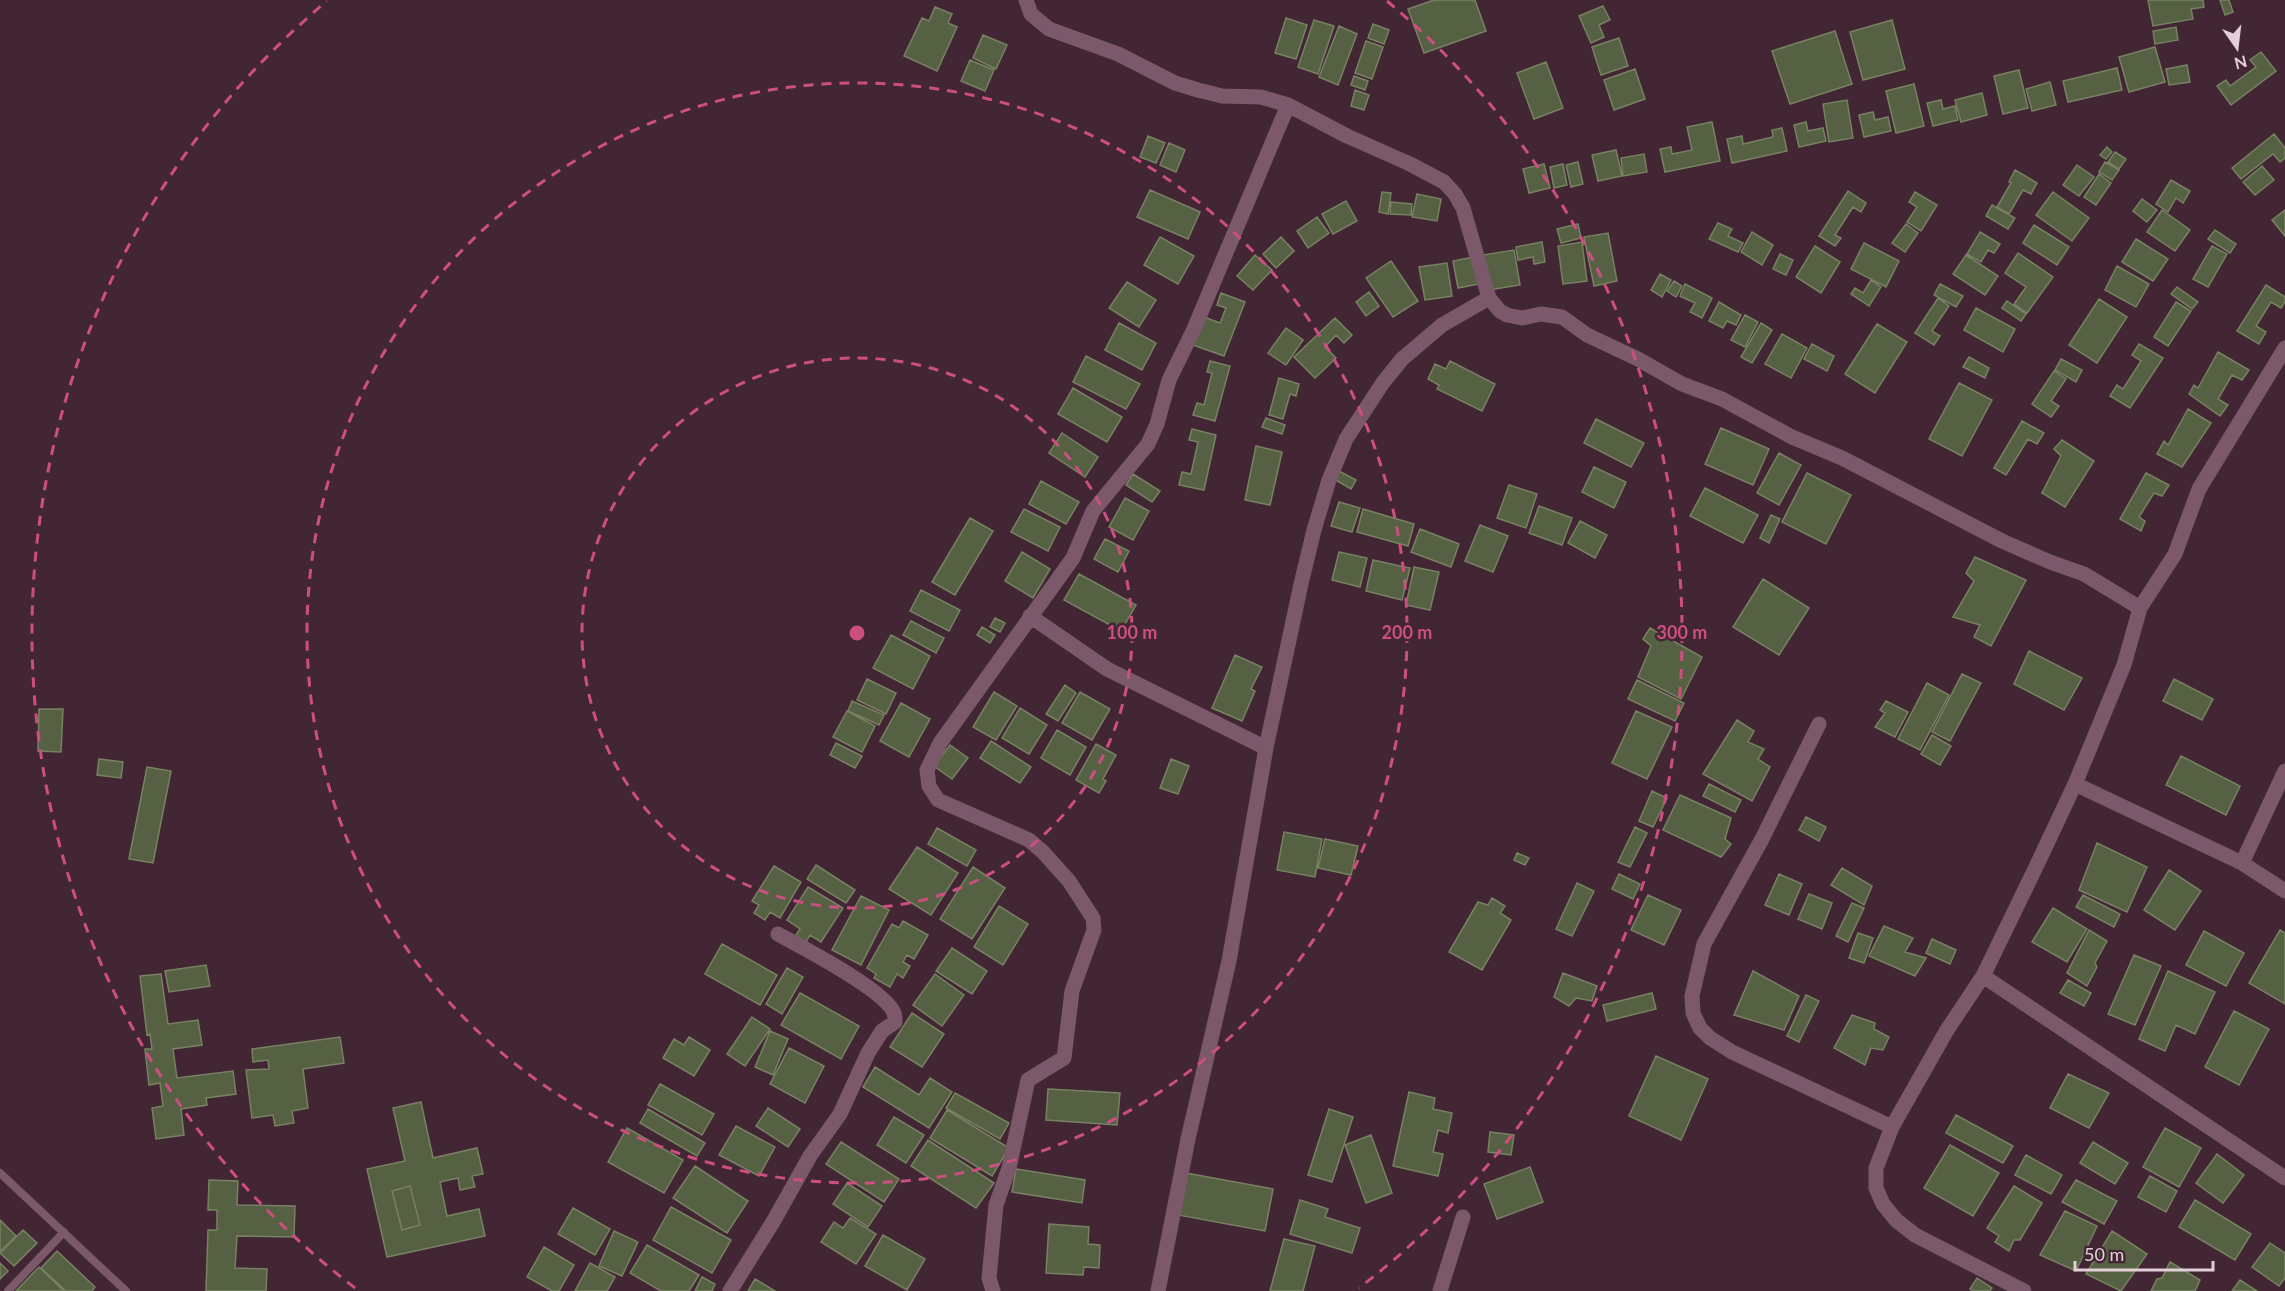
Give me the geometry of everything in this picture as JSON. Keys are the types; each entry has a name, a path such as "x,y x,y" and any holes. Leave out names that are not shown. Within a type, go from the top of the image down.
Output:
{"street":[{"path":"1026,0 1031,14 1048,28 1118,54 1175,82 1210,94 1261,97 1288,105 1372,149 1410,164 1444,182 1462,208 1489,298 1500,311 1514,317 1541,314 1562,317 1587,334 1682,384 1722,399 1792,437 1842,458 2002,541 2084,574 2140,608"},
{"path":"993,1291 989,1278 996,1205 1009,1168 1028,1080 1064,1058 1072,991 1094,930 1093,918 1069,881 1043,852 1029,840 938,800 929,786 927,770 940,743 1073,558 1093,511 1148,444 1157,424 1169,380 1194,329 1288,105"},
{"path":"1158,1291 1188,1139 1229,961 1266,748 1314,530 1329,480 1346,439 1382,384 1402,359 1442,325 1489,298"},
{"path":"2024,1291 1915,1235 1896,1220 1883,1204 1876,1188 1876,1168 1892,1127 1947,1030 1983,976 2075,784 2124,665 2140,608 2175,554 2199,489 2285,348"},
{"path":"1030,615 1107,669 1266,748"},
{"path":"1820,724 1762,839 1704,944 1692,996 1693,1012 1700,1028 1710,1038 1732,1052 1892,1127"},
{"path":"2241,863 2285,771"},
{"path":"2075,784 2241,863 2285,891"},
{"path":"730,1291 773,1222 810,1156 840,1114 868,1053 882,1031 895,1022 894,1013 879,996 778,934"},
{"path":"1983,976 2285,1178"},
{"path":"1440,1291 1463,1217"}],"lane":[{"path":"0,1173 126,1291"},
{"path":"8,1291 64,1232"}],"building":[{"path":"1434,0 1475,0 1486,31 1424,53 1408,9"},
{"path":"2148,0 2203,0 2204,7 2191,9 2193,19 2153,26"},
{"path":"2220,0 2229,0 2233,12 2225,15"},
{"path":"1603,6 1610,20 1599,25 1604,37 1591,43 1579,16"},
{"path":"935,7 952,14 948,23 957,27 937,71 904,56 922,18 929,21"},
{"path":"1286,18 1307,25 1296,59 1275,53"},
{"path":"1314,20 1334,26 1318,74 1298,67"},
{"path":"1892,20 1905,69 1863,80 1850,32"},
{"path":"1373,24 1389,30 1384,44 1368,38"},
{"path":"1339,26 1357,34 1338,85 1319,77"},
{"path":"2176,27 2178,40 2155,44 2153,31"},
{"path":"1835,31 1852,84 1790,104 1772,51"},
{"path":"983,35 1007,45 996,69 973,58"},
{"path":"1619,38 1628,66 1601,75 1592,47"},
{"path":"1366,41 1383,47 1372,79 1355,73"},
{"path":"2155,47 2165,82 2129,92 2119,57"},
{"path":"2261,52 2276,71 2231,105 2217,86 2226,80 2230,86 2256,67 2250,60"},
{"path":"970,60 994,70 985,91 961,81"},
{"path":"1546,62 1563,108 1534,119 1517,73"},
{"path":"2187,65 2190,82 2169,85 2166,69"},
{"path":"2117,68 2122,90 2068,102 2063,81"},
{"path":"1635,69 1645,99 1614,110 1604,80"},
{"path":"2019,70 2028,108 2003,114 1994,76"},
{"path":"1354,76 1368,81 1365,90 1351,85"},
{"path":"2050,82 2056,105 2032,111 2026,89"},
{"path":"1914,84 1924,126 1896,133 1886,91"},
{"path":"1355,90 1369,95 1364,110 1351,106"},
{"path":"1982,93 1987,115 1961,122 1955,100"},
{"path":"1847,100 1853,138 1829,142 1823,104"},
{"path":"1941,100 1943,109 1955,106 1958,120 1933,126 1927,103"},
{"path":"1873,112 1875,120 1888,117 1891,131 1864,137 1859,115"},
{"path":"1712,122 1720,161 1665,172 1660,149 1671,147 1672,154 1692,150 1687,127"},
{"path":"1806,122 1808,131 1823,128 1826,141 1799,147 1794,125"},
{"path":"1782,128 1787,151 1732,163 1727,139 1742,136 1743,144 1773,137 1772,130"},
{"path":"2274,134 2285,148 2285,158 2280,162 2273,154 2241,179 2232,168"},
{"path":"1148,136 1165,143 1156,163 1140,157"},
{"path":"1169,143 1185,150 1176,172 1160,165"},
{"path":"2107,147 2112,152 2106,159 2100,155"},
{"path":"1616,150 1622,176 1598,181 1592,155"},
{"path":"2115,152 2126,159 2119,169 2108,162"},
{"path":"1644,154 1647,172 1623,176 1621,158"},
{"path":"1578,162 1583,184 1571,187 1566,165"},
{"path":"2105,162 2119,170 2112,180 2099,172"},
{"path":"1544,164 1550,188 1529,193 1523,169"},
{"path":"1563,164 1567,185 1554,188 1550,167"},
{"path":"2077,165 2094,177 2079,196 2063,185"},
{"path":"2262,166 2274,180 2255,195 2243,182"},
{"path":"2015,170 2037,183 2031,194 2023,190 2009,214 1997,207 2011,183 2009,182"},
{"path":"2099,174 2111,183 2096,205 2084,197"},
{"path":"2171,180 2190,191 2183,203 2176,198 2168,212 2156,204"},
{"path":"1150,190 1200,212 1188,239 1137,217"},
{"path":"1848,191 1866,203 1861,212 1853,207 1835,235 1841,238 1835,246 1819,236"},
{"path":"1382,192 1391,193 1388,214 1379,212"},
{"path":"1915,192 1937,205 1921,231 1907,222 1917,207 1909,202"},
{"path":"2053,192 2089,218 2072,241 2036,215"},
{"path":"1417,194 1441,199 1437,221 1412,217"},
{"path":"2142,199 2157,210 2147,222 2133,211"},
{"path":"1346,201 1357,221 1333,234 1322,214"},
{"path":"1391,202 1412,204 1411,215 1390,214"},
{"path":"1992,205 2015,218 2008,229 1986,216"},
{"path":"2162,210 2190,230 2175,251 2147,232"},
{"path":"2285,210 2285,236 2272,220"},
{"path":"1317,217 1329,233 1308,248 1297,231"},
{"path":"1718,223 1732,229 1728,236 1743,243 1738,252 1709,239"},
{"path":"1578,224 1581,238 1561,243 1557,229"},
{"path":"1906,224 1918,233 1905,252 1892,243"},
{"path":"2034,225 2069,247 2057,265 2023,243"},
{"path":"2215,230 2236,244 2230,253 2208,239"},
{"path":"1752,232 1773,245 1762,265 1741,252"},
{"path":"1980,232 2000,244 1994,253 1988,250 1981,262 1967,254"},
{"path":"1608,233 1617,281 1594,286 1584,237"},
{"path":"1160,237 1194,256 1178,284 1144,265"},
{"path":"1281,237 1294,251 1276,268 1263,254"},
{"path":"2136,239 2168,259 2153,281 2122,262"},
{"path":"1542,242 1545,262 1534,264 1533,257 1518,260 1516,247"},
{"path":"1582,242 1587,281 1563,284 1558,246"},
{"path":"1864,243 1899,261 1886,287 1851,269"},
{"path":"1815,246 1840,262 1821,293 1796,277"},
{"path":"2212,246 2227,254 2208,287 2193,279"},
{"path":"1514,250 1520,285 1489,290 1483,255"},
{"path":"2018,253 2053,277 2027,313 2014,304 2026,287 2005,273"},
{"path":"1780,254 1793,260 1786,275 1773,269"},
{"path":"1255,255 1272,270 1253,290 1237,276"},
{"path":"1966,255 1998,276 1985,295 1953,274"},
{"path":"1474,257 1479,284 1458,288 1453,261"},
{"path":"1391,261 1418,301 1393,317 1366,278"},
{"path":"1447,263 1452,296 1425,300 1419,267"},
{"path":"2117,266 2149,284 2136,307 2105,290"},
{"path":"1660,274 1671,280 1662,297 1651,290"},
{"path":"1871,280 1881,287 1869,306 1851,294 1855,288 1863,293"},
{"path":"1674,281 1682,286 1676,297 1667,291"},
{"path":"1127,282 1156,300 1139,327 1109,308"},
{"path":"1685,284 1712,298 1702,318 1690,312 1695,303 1680,296"},
{"path":"1940,284 1963,296 1956,307 1934,295"},
{"path":"2266,285 2285,297 2285,302 2281,308 2271,302 2256,326 2266,332 2259,344 2237,331"},
{"path":"2177,287 2198,302 2192,309 2171,294"},
{"path":"1369,292 1379,306 1366,316 1356,302"},
{"path":"1221,293 1245,302 1224,356 1193,345 1204,317 1220,323 1226,308 1217,305"},
{"path":"1938,298 1949,306 1932,331 1940,336 1934,345 1915,333"},
{"path":"2099,299 2127,317 2097,363 2069,345"},
{"path":"2007,301 2026,314 2021,321 2002,308"},
{"path":"1719,302 1741,315 1736,325 1727,321 1723,328 1709,321"},
{"path":"2176,302 2191,311 2168,346 2154,337"},
{"path":"1976,308 2015,329 2003,352 1964,330"},
{"path":"1745,315 1758,322 1745,347 1731,340"},
{"path":"1335,318 1352,335 1344,343 1336,335 1325,347 1336,358 1315,378 1294,357"},
{"path":"1119,323 1156,343 1142,370 1105,350"},
{"path":"1761,323 1772,330 1752,363 1741,357"},
{"path":"1877,324 1907,342 1875,393 1845,374"},
{"path":"1286,328 1303,340 1286,365 1268,353"},
{"path":"1782,334 1807,348 1791,378 1765,364"},
{"path":"1812,344 1834,356 1827,371 1804,359"},
{"path":"2139,344 2163,358 2130,408 2110,396 2117,385 2123,389 2141,361 2132,355"},
{"path":"2218,352 2249,370 2242,380 2232,375 2218,399 2228,405 2220,416 2189,394 2194,385 2198,388"},
{"path":"1086,356 1140,384 1126,409 1073,382"},
{"path":"1969,357 1989,368 1985,378 1963,367"},
{"path":"2061,359 2082,370 2076,382 2055,370"},
{"path":"1210,361 1230,366 1215,421 1193,415 1197,403 1204,405 1212,373 1207,372"},
{"path":"1450,361 1495,384 1482,411 1437,389 1439,385 1428,379 1435,364 1446,369"},
{"path":"2054,371 2066,379 2051,401 2059,406 2051,417 2032,404"},
{"path":"1279,378 1299,384 1296,396 1290,394 1283,419 1269,415"},
{"path":"1959,383 1992,400 1962,456 1929,439"},
{"path":"1073,388 1122,417 1107,442 1058,414"},
{"path":"2188,409 2211,423 2182,467 2157,454 2164,441 2168,445"},
{"path":"1266,418 1285,425 1282,434 1262,427"},
{"path":"1596,419 1644,443 1631,467 1584,443"},
{"path":"2022,421 2044,433 2037,444 2028,439 2006,475 1994,468"},
{"path":"1721,428 1769,449 1753,485 1705,464"},
{"path":"1192,429 1216,435 1204,490 1179,485 1182,472 1191,474 1198,442 1189,440"},
{"path":"1062,433 1098,457 1085,477 1049,453"},
{"path":"2062,440 2094,461 2065,507 2042,493 2061,456 2054,449"},
{"path":"1256,446 1282,452 1270,505 1245,500"},
{"path":"1779,453 1801,465 1779,505 1757,493"},
{"path":"1594,467 1626,482 1614,508 1582,492"},
{"path":"1339,471 1356,480 1351,489 1334,479"},
{"path":"1807,473 1851,495 1826,544 1782,522"},
{"path":"2146,473 2169,485 2162,496 2154,493 2139,517 2145,521 2141,531 2120,519"},
{"path":"1133,474 1160,491 1152,502 1126,485"},
{"path":"1041,481 1079,502 1066,524 1029,504"},
{"path":"1509,485 1537,494 1526,528 1497,518"},
{"path":"1705,488 1758,515 1743,543 1690,516"},
{"path":"1125,498 1149,511 1133,540 1109,527"},
{"path":"1339,502 1360,508 1352,532 1331,526"},
{"path":"1539,506 1572,518 1562,545 1529,533"},
{"path":"1024,509 1060,527 1048,551 1011,532"},
{"path":"1363,509 1414,524 1408,546 1357,532"},
{"path":"1771,515 1780,519 1769,543 1760,538"},
{"path":"970,518 993,531 955,595 932,582"},
{"path":"1580,521 1607,535 1595,558 1568,543"},
{"path":"1480,525 1508,536 1493,572 1465,561"},
{"path":"1420,529 1459,544 1451,567 1411,552"},
{"path":"1105,539 1129,551 1118,572 1094,559"},
{"path":"1022,552 1050,569 1033,598 1005,581"},
{"path":"1339,552 1367,558 1360,587 1332,580"},
{"path":"1975,557 2026,580 1991,646 1974,637 1980,625 1953,617 1974,581 1966,573"},
{"path":"1373,560 1410,568 1402,600 1366,591"},
{"path":"1414,567 1439,572 1430,610 1406,605"},
{"path":"1079,574 1136,605 1121,631 1064,600"},
{"path":"1763,579 1809,608 1779,655 1733,627"},
{"path":"921,590 960,610 949,631 910,611"},
{"path":"995,618 1005,623 1000,632 990,627"},
{"path":"911,621 944,638 936,653 903,635"},
{"path":"982,627 995,635 990,643 977,635"},
{"path":"1650,628 1702,657 1681,699 1638,677 1651,646 1643,639"},
{"path":"891,635 930,656 913,689 873,668"},
{"path":"2029,651 2082,678 2064,710 2014,684"},
{"path":"1235,655 1262,667 1251,689 1255,691 1242,721 1212,708"},
{"path":"1962,674 1981,683 1950,741 1932,732"},
{"path":"867,679 896,693 886,714 857,700"},
{"path":"2174,679 2213,699 2202,720 2163,701"},
{"path":"1637,680 1684,703 1675,721 1628,699"},
{"path":"1927,683 1949,695 1920,750 1898,739"},
{"path":"1065,685 1076,693 1058,721 1046,714"},
{"path":"994,692 1017,706 996,740 973,727"},
{"path":"1080,692 1110,709 1092,740 1062,723"},
{"path":"852,701 884,715 879,725 848,711"},
{"path":"1886,701 1908,712 1895,737 1875,727 1885,713 1880,710"},
{"path":"901,703 930,719 909,757 880,741"},
{"path":"1020,708 1047,725 1029,754 1002,738"},
{"path":"39,709 63,709 61,752 38,751"},
{"path":"847,711 875,726 862,752 833,737"},
{"path":"1636,711 1672,727 1647,779 1612,763"},
{"path":"1737,720 1754,731 1748,742 1764,749 1758,759 1770,767 1752,801 1703,774"},
{"path":"1057,730 1086,747 1070,775 1041,758"},
{"path":"1932,735 1951,746 1940,765 1921,754"},
{"path":"991,741 1031,767 1020,783 980,758"},
{"path":"836,743 862,756 855,768 830,755"},
{"path":"1096,744 1116,755 1103,779 1106,781 1099,793 1076,780"},
{"path":"950,745 968,758 952,779 934,766"},
{"path":"2181,756 2240,786 2226,815 2166,785"},
{"path":"99,759 123,762 121,778 97,775"},
{"path":"1171,759 1189,766 1178,794 1160,788"},
{"path":"147,767 171,771 153,863 129,859"},
{"path":"1709,784 1741,800 1735,812 1703,796"},
{"path":"1652,791 1667,798 1653,827 1639,821"},
{"path":"1680,795 1731,818 1725,839 1731,844 1721,857 1663,830"},
{"path":"1806,817 1826,827 1819,841 1799,830"},
{"path":"1635,827 1647,833 1630,867 1618,862"},
{"path":"937,828 976,850 967,866 928,844"},
{"path":"1284,832 1322,839 1315,877 1277,870"},
{"path":"1325,839 1358,846 1351,875 1318,868"},
{"path":"2097,843 2147,867 2127,912 2079,890"},
{"path":"917,847 958,873 931,915 889,889"},
{"path":"1517,853 1529,858 1525,865 1514,860"},
{"path":"816,865 855,890 846,903 807,879"},
{"path":"774,866 801,882 780,918 770,912 765,920 754,913 759,905 752,901"},
{"path":"973,867 1005,888 972,939 940,919"},
{"path":"1842,868 1872,886 1864,905 1831,885"},
{"path":"2169,870 2201,891 2175,930 2144,910"},
{"path":"1619,874 1640,884 1633,899 1612,889"},
{"path":"1779,874 1802,884 1789,915 1765,905"},
{"path":"1577,883 1594,891 1572,936 1556,929"},
{"path":"808,887 843,908 821,942 810,935 805,944 794,938 800,929 787,920"},
{"path":"1809,894 1832,903 1822,929 1798,919"},
{"path":"1648,895 1681,910 1664,945 1631,930"},
{"path":"2083,895 2120,914 2114,927 2076,907"},
{"path":"861,896 889,910 861,965 832,950"},
{"path":"1492,898 1505,906 1500,913 1511,920 1482,970 1449,952 1478,902 1488,905"},
{"path":"1852,903 1864,908 1848,942 1836,936"},
{"path":"999,906 1028,924 1003,965 974,947"},
{"path":"2053,908 2087,929 2067,962 2032,942"},
{"path":"903,921 928,935 914,959 907,955 903,962 910,966 903,978 897,974 890,987 874,978 876,974 867,968 892,924 899,928"},
{"path":"1884,926 1913,938 1905,952 1926,958 1915,976 1869,956"},
{"path":"2089,930 2107,941 2095,963 2097,967 2087,986 2067,973"},
{"path":"2280,930 2285,933 2285,1004 2249,983"},
{"path":"2204,931 2244,953 2226,986 2186,965"},
{"path":"1858,933 1873,938 1864,963 1849,958"},
{"path":"1932,939 1956,950 1950,964 1926,953"},
{"path":"722,944 777,975 760,1005 705,974"},
{"path":"952,948 987,971 972,994 936,971"},
{"path":"2134,955 2161,966 2135,1025 2108,1014"},
{"path":"206,965 210,986 169,992 165,971"},
{"path":"787,968 803,977 782,1014 766,1004"},
{"path":"1753,971 1799,996 1784,1030 1734,1015"},
{"path":"2168,971 2215,992 2195,1034 2176,1025 2165,1051 2139,1039"},
{"path":"1563,973 1597,986 1592,1001 1576,998 1569,1006 1554,997"},
{"path":"161,974 168,1024 198,1020 202,1045 173,1049 177,1078 233,1071 236,1094 206,1098 207,1105 181,1109 184,1135 156,1139 152,1108 163,1106 160,1083 149,1085 145,1049 152,1049 150,1034 147,1035 140,976"},
{"path":"935,974 964,995 942,1026 913,1005"},
{"path":"2068,980 2091,993 2084,1006 2060,993"},
{"path":"800,993 859,1026 841,1059 781,1025"},
{"path":"1652,993 1656,1009 1607,1021 1603,1005"},
{"path":"1806,995 1819,1001 1799,1042 1787,1036"},
{"path":"2234,1011 2269,1029 2239,1085 2205,1067"},
{"path":"912,1013 944,1034 922,1067 890,1047"},
{"path":"1852,1015 1875,1023 1874,1029 1889,1037 1883,1050 1871,1048 1865,1065 1834,1048"},
{"path":"752,1017 770,1029 745,1066 727,1054"},
{"path":"770,1031 788,1039 773,1075 755,1067"},
{"path":"340,1037 344,1063 303,1069 308,1108 292,1111 294,1123 275,1126 273,1115 252,1118 246,1070 269,1069 268,1060 253,1062 252,1049"},
{"path":"689,1037 710,1050 694,1076 663,1058 674,1039 684,1045"},
{"path":"789,1048 824,1066 805,1103 770,1084"},
{"path":"1656,1056 1708,1079 1681,1140 1629,1116"},
{"path":"875,1067 919,1095 930,1078 952,1092 929,1128 863,1087"},
{"path":"2068,1074 2109,1093 2089,1128 2050,1108"},
{"path":"660,1084 714,1114 702,1135 648,1105"},
{"path":"1048,1089 1120,1093 1117,1125 1046,1120"},
{"path":"1409,1092 1435,1098 1433,1109 1452,1113 1448,1133 1438,1130 1433,1152 1443,1154 1438,1176 1393,1166"},
{"path":"955,1093 1009,1123 1000,1139 946,1108"},
{"path":"421,1102 433,1158 477,1148 483,1174 472,1176 475,1187 460,1190 458,1178 440,1182 447,1216 479,1209 485,1236 387,1257 367,1169 405,1161 393,1108","holes":["410,1186 420,1225 402,1230 392,1191"]},
{"path":"768,1108 800,1129 788,1147 756,1126"},
{"path":"648,1109 705,1143 697,1156 640,1123"},
{"path":"1329,1109 1353,1117 1332,1182 1308,1175"},
{"path":"947,1110 1009,1148 992,1176 930,1138"},
{"path":"1956,1115 2013,1146 2003,1163 1946,1133"},
{"path":"894,1117 924,1135 906,1163 877,1145"},
{"path":"736,1126 775,1147 759,1176 719,1155"},
{"path":"627,1128 683,1160 664,1193 608,1162"},
{"path":"2165,1128 2201,1148 2179,1187 2143,1167"},
{"path":"1490,1132 1514,1135 1511,1155 1488,1152"},
{"path":"1371,1135 1392,1193 1366,1203 1345,1145"},
{"path":"928,1140 994,1183 976,1208 911,1166"},
{"path":"841,1142 899,1179 884,1202 826,1164"},
{"path":"2093,1142 2128,1163 2115,1184 2080,1163"},
{"path":"1950,1145 1999,1173 1973,1216 1924,1188"},
{"path":"2217,1154 2244,1175 2223,1203 2196,1183"},
{"path":"2026,1155 2062,1175 2051,1194 2015,1175"},
{"path":"695,1166 748,1201 727,1233 673,1198"},
{"path":"1530,1167 1543,1202 1497,1219 1484,1184"},
{"path":"1016,1169 1085,1180 1082,1203 1012,1192"},
{"path":"1186,1173 1273,1189 1265,1231 1178,1215"},
{"path":"2150,1176 2177,1191 2166,1212 2138,1197"},
{"path":"209,1180 238,1181 237,1205 295,1206 294,1237 237,1236 235,1268 267,1269 266,1291 206,1291 208,1230 217,1230 217,1210 208,1210"},
{"path":"2076,1180 2117,1201 2104,1224 2062,1202"},
{"path":"847,1183 882,1206 868,1227 833,1204"},
{"path":"410,1186 420,1225 402,1230 392,1191"},
{"path":"2014,1186 2042,1203 2020,1240 2014,1240 2009,1251 1995,1242 1999,1236 1987,1228"},
{"path":"1300,1200 1328,1209 1325,1217 1360,1228 1352,1253 1290,1234"},
{"path":"2195,1200 2251,1234 2235,1260 2179,1227"},
{"path":"671,1207 731,1240 712,1273 653,1240"},
{"path":"573,1208 610,1229 595,1255 558,1234"},
{"path":"2065,1211 2097,1226 2076,1271 2040,1255"},
{"path":"850,1218 876,1234 856,1264 821,1242 834,1222 843,1228"},
{"path":"0,1220 16,1236 1,1251 0,1250"},
{"path":"1049,1224 1089,1227 1088,1244 1100,1245 1099,1268 1084,1267 1083,1275 1046,1273"},
{"path":"23,1230 37,1243 14,1266 0,1253"},
{"path":"614,1231 638,1242 622,1276 599,1266"},
{"path":"2112,1231 2147,1254 2121,1291 2086,1274"},
{"path":"883,1235 925,1259 907,1290 865,1266"},
{"path":"1284,1239 1315,1246 1303,1291 1270,1291"},
{"path":"2270,1243 2285,1253 2285,1278 2279,1286 2252,1267"},
{"path":"647,1245 699,1275 689,1291 661,1291 630,1273"},
{"path":"544,1247 574,1265 559,1291 552,1291 527,1277"},
{"path":"57,1251 95,1287 92,1291 66,1291 41,1268"},
{"path":"2170,1262 2200,1280 2195,1291 2151,1291 2157,1279 2162,1278"},
{"path":"0,1263 8,1271 0,1279"},
{"path":"590,1263 615,1277 607,1291 575,1291"},
{"path":"39,1267 64,1291 16,1291"},
{"path":"702,1277 715,1284 712,1291 695,1291"},
{"path":"1977,1278 1992,1288 1990,1291 1970,1289"},
{"path":"755,1279 775,1291 748,1291"},
{"path":"2240,1280 2257,1291 2232,1291"}]}
